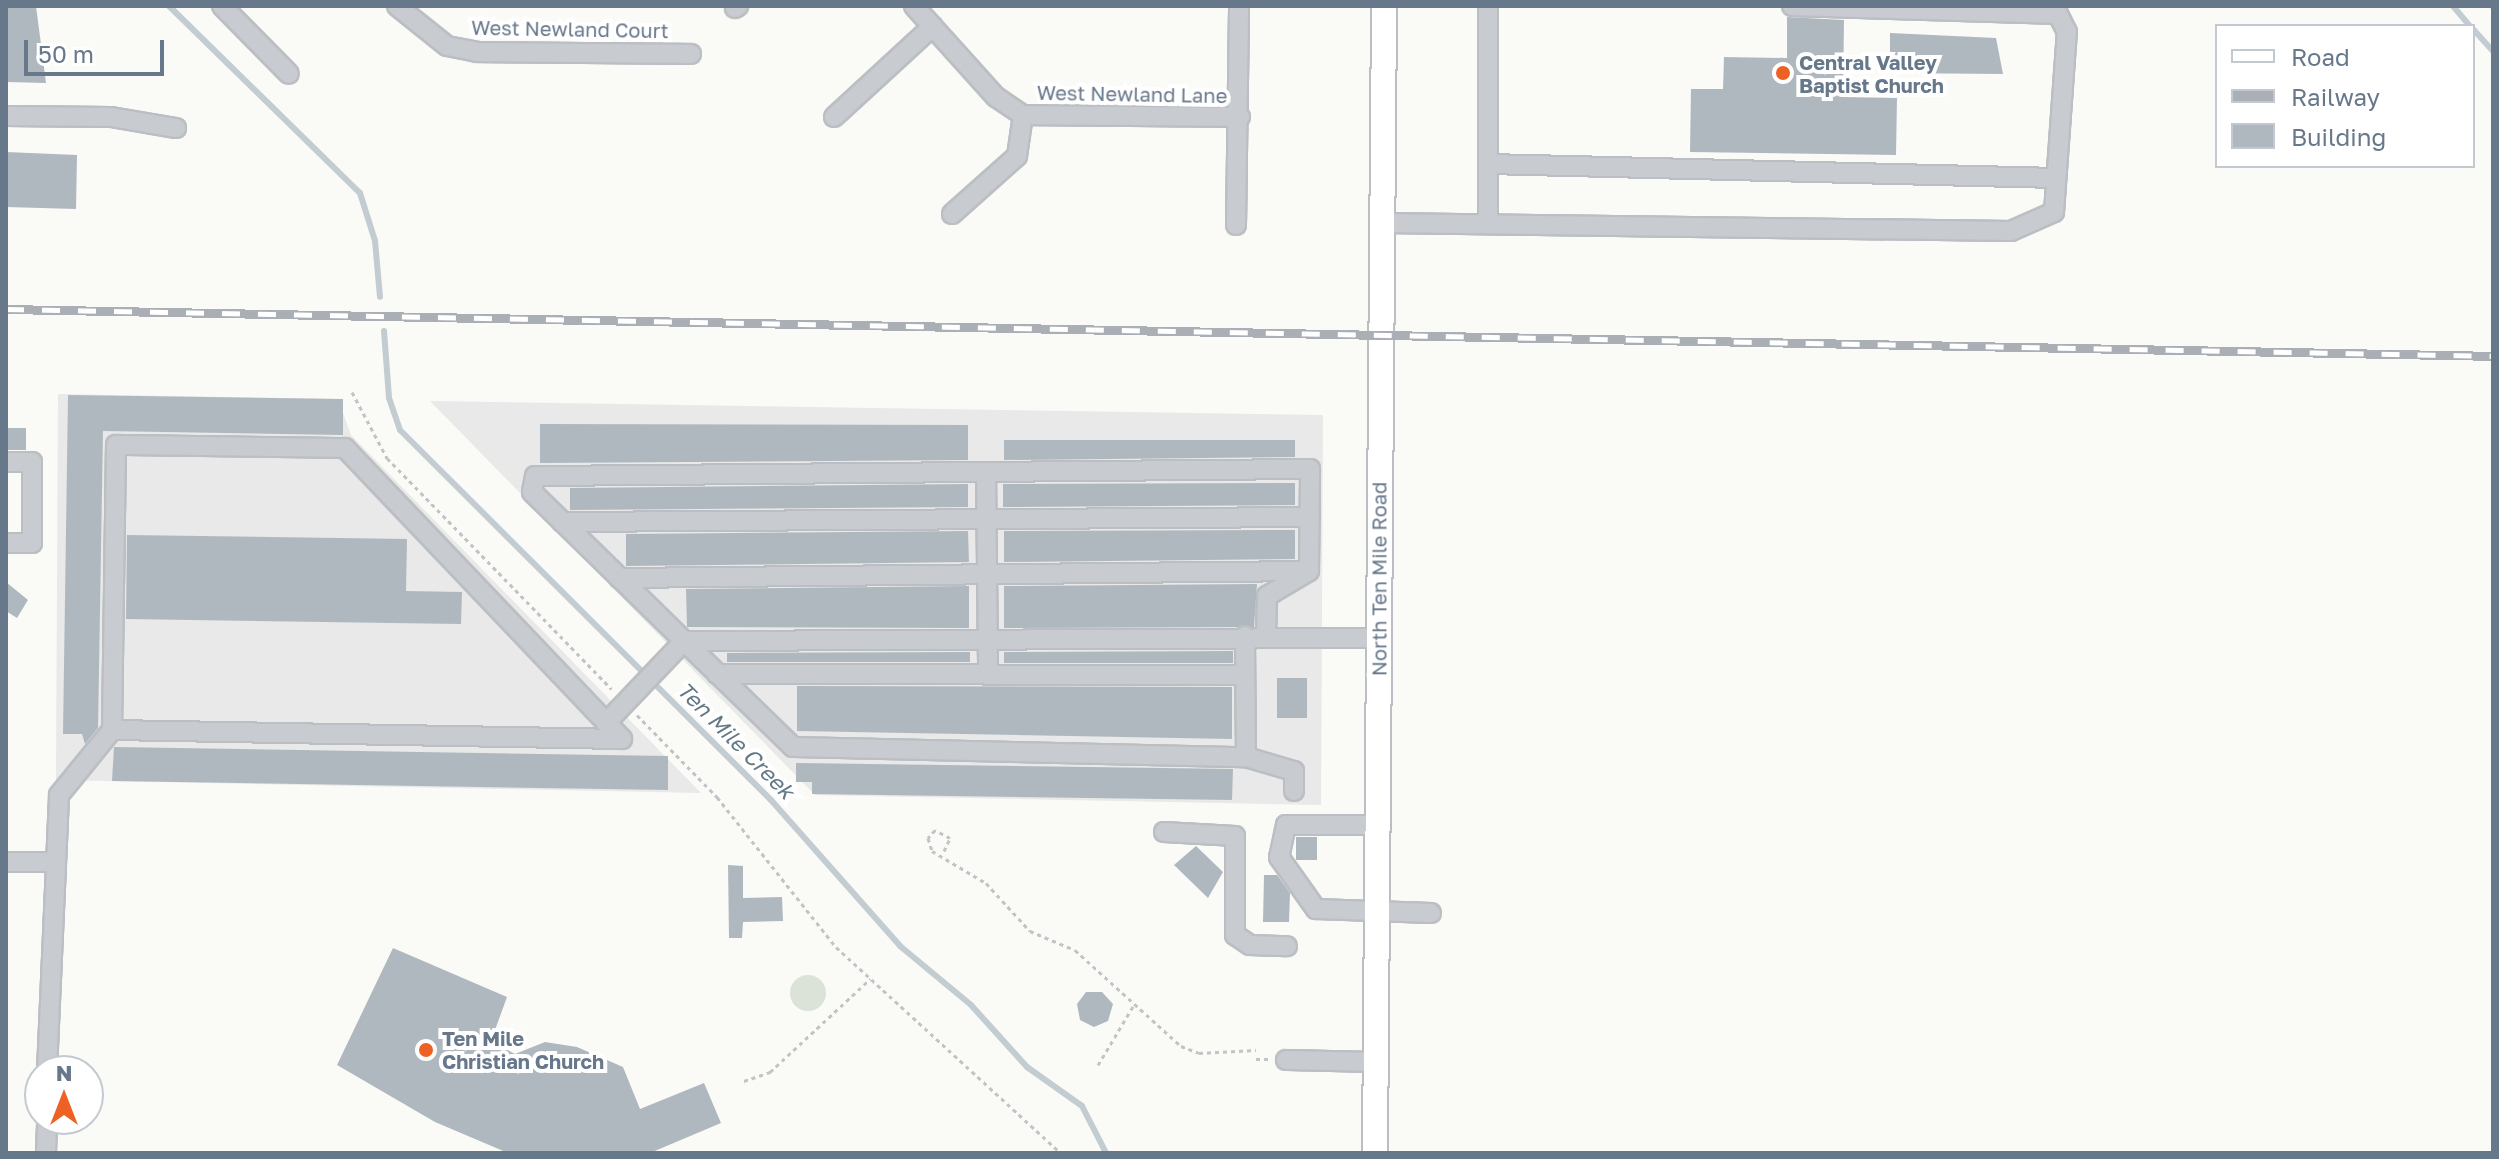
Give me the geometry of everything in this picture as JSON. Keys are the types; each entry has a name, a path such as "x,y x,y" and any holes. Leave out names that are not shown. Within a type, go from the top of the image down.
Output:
{"main road":[{"name":"North Ten Mile Road","path":"1375,1153 1384,6"}],"street":[{"path":"222,6 289,74"},
{"name":"West Newland Court","path":"397,6 447,46 477,52 691,54"},
{"path":"914,6 996,97 1023,115 1017,156 952,214"},
{"path":"1236,225 1240,117 1239,6"},
{"path":"1488,6 1488,223"},
{"path":"1382,223 2011,231 2054,212 2067,32 2058,14 1792,6"},
{"path":"834,117 933,26"},
{"name":"West Newland Lane","path":"1023,115 1240,117"},
{"path":"6,116 111,117 176,128"},
{"path":"1488,164 2056,178"},
{"path":"47,1055 51,862 59,795 112,730 116,445 345,448 622,739 112,730"},
{"path":"6,462 32,462 32,543 6,543"},
{"path":"1294,791 1294,771 1246,757 793,747 532,492 535,476 1310,469 1309,571"},
{"path":"986,472 988,674"},
{"path":"562,522 1310,517"},
{"path":"1266,636 1267,596 1309,571"},
{"path":"619,578 1309,571"},
{"path":"1245,636 1246,757"},
{"path":"606,723 684,641 988,637 1379,638"},
{"path":"717,674 1245,675"},
{"path":"1377,825 1286,825 1279,857 1316,909 1377,908 1431,913"},
{"path":"1164,832 1235,836 1235,935 1250,945 1287,946"},
{"path":"6,862 51,862"},
{"path":"1286,1060 1376,1062"}],"path":[{"path":"352,392 387,458 717,797 836,947 1061,1153"},
{"path":"944,851 949,834 935,830 928,845 944,851 994,890 1018,922 1075,950 1189,1050 1256,1050"},
{"path":"744,1081 770,1072 870,979"},
{"path":"1098,1065 1135,1002"}],"shaded area":[{"path":"58,394 338,399 351,435 701,793 56,780"},
{"path":"430,401 1323,415 1321,805 815,795"},
{"path":"808,975 821,980 826,993 821,1006 808,1011 795,1006 790,993 795,980"}],"building":[{"path":"6,6 36,6 46,83 6,82"},
{"name":"Central Valley Baptist Church","path":"1787,17 1844,20 1843,97 1897,98 1896,155 1690,152 1691,89 1723,89 1724,57 1787,58"},
{"path":"1890,33 1996,38 2003,74 1890,73"},
{"path":"6,152 77,155 76,209 6,207"},
{"path":"68,395 343,399 343,435 103,431 98,728 85,744 82,734 63,734"},
{"path":"540,424 968,425 968,460 540,463"},
{"path":"6,428 26,428 26,450 6,450"},
{"path":"1004,440 1295,440 1295,457 1004,460"},
{"path":"1295,483 1295,505 1003,507 1003,484"},
{"path":"968,484 968,507 570,510 570,488"},
{"path":"1295,530 1295,559 1004,562 1004,531"},
{"path":"968,531 969,562 626,566 626,534"},
{"path":"127,535 407,539 406,591 462,592 461,624 126,619"},
{"path":"6,582 28,600 17,618 6,611"},
{"path":"1257,584 1254,627 1004,628 1004,586"},
{"path":"969,586 969,628 687,627 686,589"},
{"path":"1233,651 1233,663 1004,663 1004,652"},
{"path":"970,652 970,662 727,662 727,653"},
{"path":"1277,678 1307,678 1307,718 1277,718"},
{"path":"797,686 1232,687 1232,739 797,731"},
{"path":"114,747 668,756 668,790 112,781"},
{"path":"796,763 1233,769 1232,800 812,794 812,782 796,782"},
{"path":"1296,837 1317,837 1317,860 1296,860"},
{"path":"1196,846 1223,872 1208,898 1174,865"},
{"path":"728,865 743,866 743,898 782,897 783,921 743,922 742,938 729,938"},
{"path":"1264,875 1277,875 1290,893 1289,922 1263,922"},
{"name":"Ten Mile Christian Church","path":"393,948 507,997 491,1041 515,1054 545,1042 577,1047 623,1067 640,1109 704,1083 721,1123 650,1153 508,1153 435,1122 337,1065"},
{"path":"1086,992 1102,992 1113,1004 1108,1021 1094,1027 1080,1020 1077,1004"}],"waterway":[{"name":"Ten Mile Creek","path":"169,6 360,193 375,241 380,297"},
{"path":"2453,6 2468,24"},
{"path":"2475,31 2493,51"},
{"name":"Ten Mile Creek","path":"384,331 389,398 400,430 771,800 900,946 971,1005 1027,1067 1082,1106 1106,1153"}],"railway":[{"path":"6,309 2493,356"}],"place":[{"name":"Central Valley Baptist Church","path":"1783,73"},
{"name":"Ten Mile Christian Church","path":"426,1050"}]}
